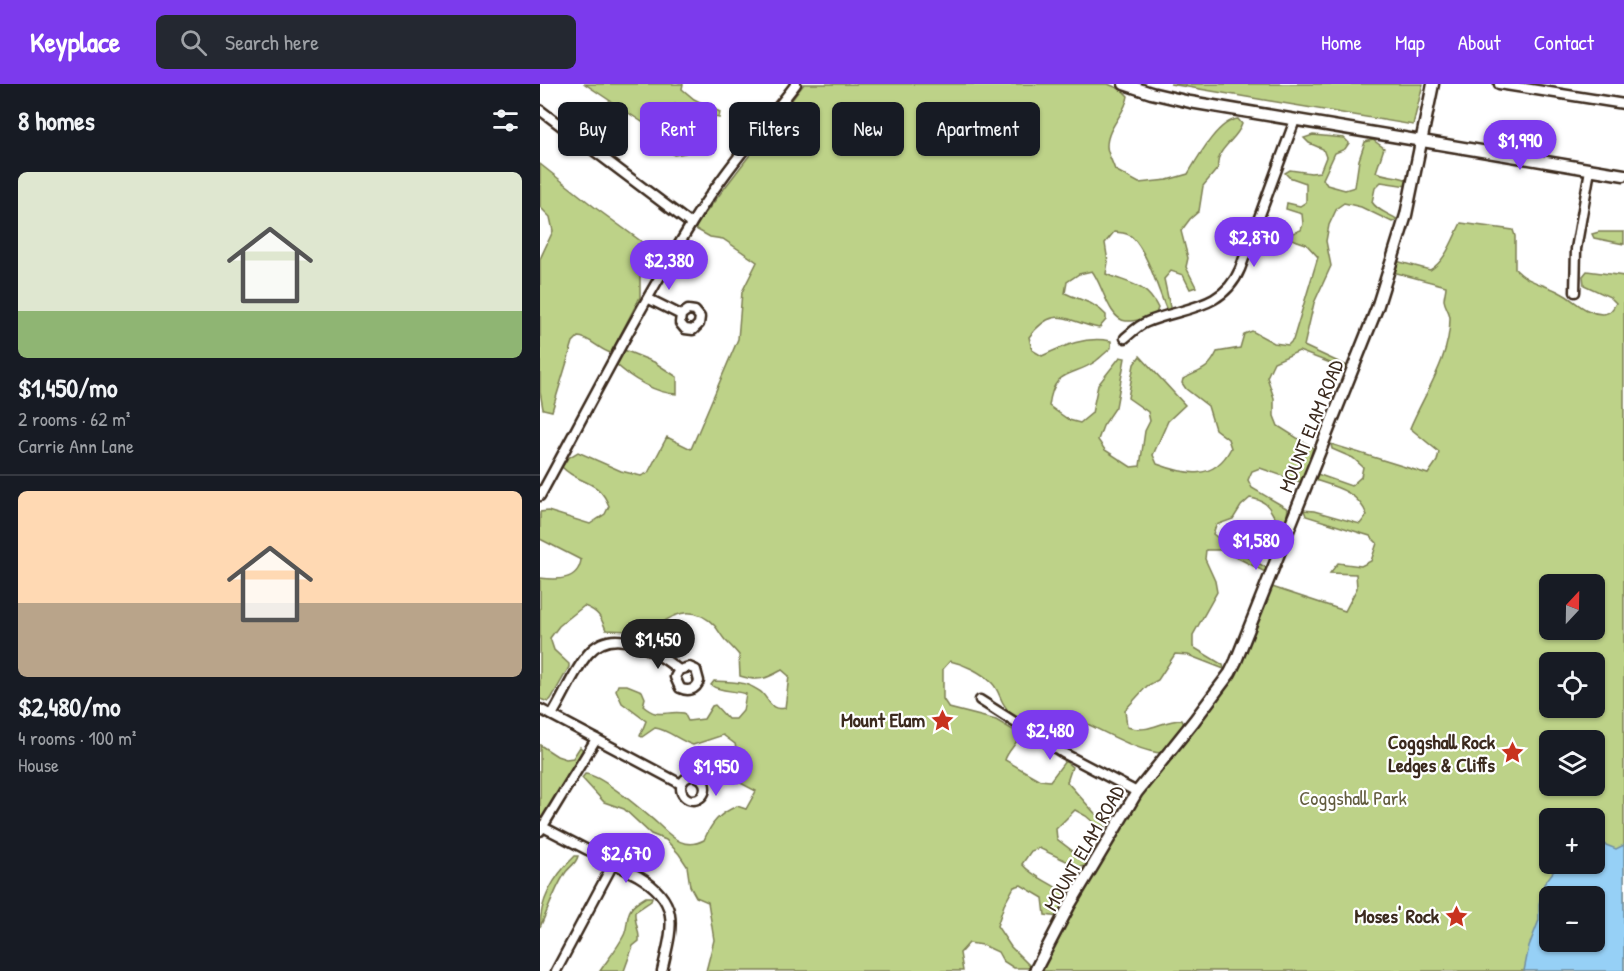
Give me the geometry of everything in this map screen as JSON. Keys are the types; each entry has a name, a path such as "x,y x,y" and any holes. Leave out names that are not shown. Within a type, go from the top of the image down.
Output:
{"main road":[{"path":"1124,84 1172,99 1624,175"},
{"name":"MOUNT ELAM ROAD","path":"1035,971 1069,906 1137,792 1230,673 1236,660 1377,308 1406,214 1433,84"}],"street":[{"path":"540,496 622,344 691,225 720,182 796,84"},
{"path":"1498,84 1624,104"},
{"path":"540,110 691,225"},
{"path":"1125,338 1145,322 1218,298 1230,288 1239,271 1294,120"},
{"path":"1575,292 1576,249 1590,170"},
{"path":"649,299 681,315"},
{"path":"552,716 589,652 609,641 627,640 656,654 679,670"},
{"path":"980,700 1063,753 1137,792"},
{"path":"540,709 681,784"},
{"path":"596,739 541,829 653,885 663,896 669,910 671,927 663,971"},
{"path":"556,971 613,864"}],"green space":[{"path":"585,84 683,84 682,89 700,102 640,102 640,121 628,113 628,102 612,102"},
{"path":"804,84 1108,84 1122,90 1128,96 1110,133 1108,152 1115,170 1139,183 1167,180 1188,174 1216,133 1230,121 1238,119 1242,124 1239,130 1220,155 1218,168 1203,186 1199,211 1181,231 1188,258 1186,267 1196,287 1190,289 1183,275 1171,271 1164,279 1170,307 1170,311 1167,311 1148,262 1138,244 1128,234 1114,232 1105,243 1108,262 1106,274 1136,285 1148,294 1158,308 1155,316 1133,321 1120,319 1110,308 1092,271 1079,274 1067,282 1065,293 1092,304 1106,315 1106,320 1099,328 1069,319 1054,318 1046,320 1029,337 1032,350 1042,356 1067,345 1084,341 1111,341 1111,348 1096,361 1060,379 1051,394 1049,406 1069,420 1080,423 1092,413 1098,385 1120,357 1125,358 1116,407 1103,426 1098,440 1105,450 1131,467 1140,466 1145,431 1150,421 1148,412 1128,398 1134,364 1140,356 1185,405 1168,421 1153,455 1157,464 1179,471 1199,472 1216,466 1231,448 1228,439 1215,429 1208,406 1186,389 1182,383 1183,379 1207,367 1217,352 1240,348 1244,334 1252,331 1274,343 1288,345 1293,340 1318,257 1306,244 1266,230 1268,224 1290,234 1301,230 1302,214 1286,209 1287,203 1300,206 1306,202 1306,183 1289,177 1285,173 1290,170 1320,172 1326,157 1323,149 1309,143 1304,138 1313,135 1344,138 1349,143 1345,149 1335,153 1323,179 1327,185 1345,190 1355,187 1359,160 1365,142 1373,140 1384,148 1376,172 1410,181 1407,186 1381,182 1375,188 1372,202 1374,205 1398,220 1392,222 1361,207 1344,203 1337,208 1329,225 1326,241 1331,266 1314,303 1304,346 1347,366 1346,369 1299,351 1274,362 1267,377 1274,398 1274,416 1278,426 1313,448 1304,479 1300,482 1260,468 1252,471 1248,480 1252,488 1288,509 1286,520 1281,524 1264,502 1250,498 1241,506 1233,519 1216,525 1213,534 1268,571 1265,572 1220,550 1206,550 1205,559 1215,581 1217,592 1193,635 1193,647 1223,665 1224,669 1188,655 1175,654 1158,680 1147,686 1125,710 1127,727 1135,729 1182,720 1185,727 1164,753 1129,744 1066,714 1042,738 1010,713 994,685 983,675 967,666 950,661 943,669 943,699 949,708 996,720 1020,734 1005,760 1040,780 1050,781 1065,761 1072,767 1067,782 1105,827 1100,828 1075,810 1056,829 1057,839 1088,863 1086,866 1079,867 1039,848 1031,851 1022,864 1069,898 1059,917 1045,915 1043,898 1021,885 1014,887 1004,905 997,926 1011,947 1032,968 1014,968 1003,961 998,952 983,945 969,943 960,953 963,971 706,971 714,940 708,902 696,897 690,886 687,866 666,840 651,834 624,809 604,802 582,778 585,774 611,786 678,840 690,844 704,840 717,819 737,806 746,809 756,791 733,779 721,777 731,770 737,751 735,744 723,735 693,745 655,728 642,737 640,736 646,721 622,703 616,690 618,685 627,685 642,691 645,698 643,706 653,713 684,713 688,721 704,719 715,705 728,719 736,719 743,711 746,694 714,687 711,685 714,681 749,685 762,693 773,707 780,709 785,708 789,676 782,670 762,679 740,676 739,655 715,626 698,615 682,613 673,616 651,634 644,635 630,631 606,630 598,615 584,606 559,626 550,638 554,650 569,664 569,667 551,699 548,702 540,699 540,578 566,578 576,572 581,560 540,539 540,512 548,511 590,524 605,514 609,506 605,497 594,486 568,473 562,467 568,458 578,452 621,471 641,476 648,473 667,437 691,449 738,339 742,292 757,262 723,239 710,237 694,228 749,156 820,156 820,102 790,102"},
{"path":"1170,84 1423,84 1413,125"},
{"path":"540,164 653,250 640,277 640,297 611,353 587,339 578,337 573,342 552,411 543,409 540,392 540,259 553,231 550,217 540,207"},
{"name":"Coggshall Park","path":"1461,223 1513,230 1515,269 1520,274 1561,293 1585,309 1596,313 1607,313 1616,303 1610,297 1584,285 1583,276 1587,271 1624,276 1624,971 1035,971 1137,792 1230,673 1266,585 1345,611 1357,588 1356,574 1330,573 1338,563 1361,566 1371,561 1377,543 1370,536 1306,516 1304,510 1360,524 1367,515 1358,501 1346,491 1315,480 1317,474 1351,486 1361,477 1363,467 1353,458 1332,449 1331,444 1428,474 1437,461 1439,452 1410,428 1436,375 1446,347 1450,318 1444,300 1446,286 1389,271 1392,260 1430,270 1445,255"},
{"path":"1624,232 1624,244 1594,238 1592,234"},
{"path":"624,350 654,362 677,377 677,394 653,388 621,369 615,363 618,355"},
{"path":"540,745 566,759 573,758 580,747 583,750 581,757 540,822"},
{"path":"575,856 578,856 577,859 560,881 540,927 543,907 550,888"},
{"path":"646,897 652,897 651,901 635,912 639,941 633,946 624,971 600,971 624,935 631,909"}],"water":[{"path":"1605,845 1616,849 1624,845 1624,971 1524,971 1529,946 1539,920 1539,952 1605,952 1605,886 1544,886 1552,874 1605,874"}],"place":[{"name":"Mount Elam","path":"943,720"},
{"name":"Coggshall Rock Ledges & Cliffs","path":"1513,753"},
{"name":"Moses' Rock","path":"1457,916"}]}
